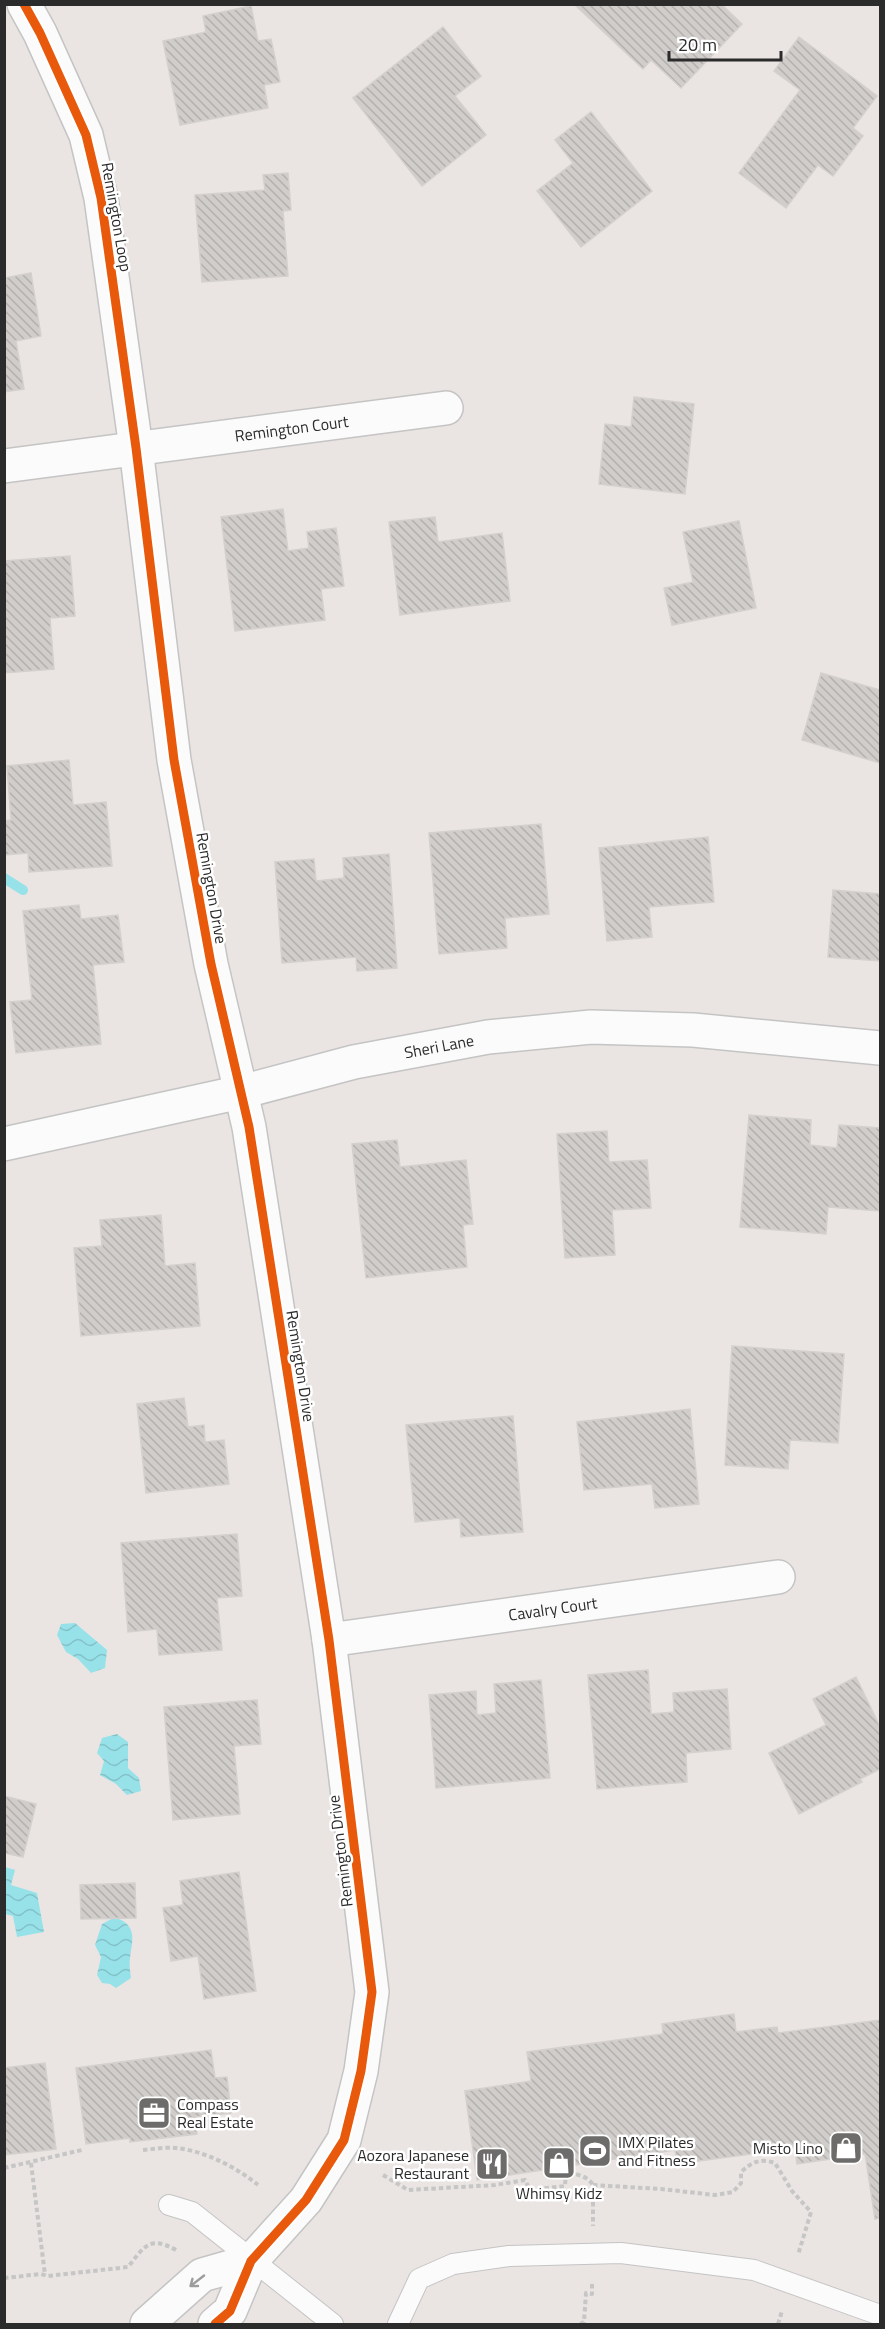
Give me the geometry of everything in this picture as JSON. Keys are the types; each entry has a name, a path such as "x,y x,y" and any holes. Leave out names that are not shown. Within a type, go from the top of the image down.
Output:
{"street":[{"name":"Remington Loop","path":"24,4 86,135 101,198 136,448"},
{"name":"Remington Court","path":"136,448 446,408"},
{"path":"4,466 136,448"},
{"name":"Remington Drive","path":"136,448 174,760 211,964 249,1127 329,1640 372,1992 362,2071 344,2140 306,2200 251,2261"},
{"name":"Sheri Lane","path":"4,1144 241,1092 354,1062 488,1036 591,1027 693,1030 880,1048"},
{"name":"Cavalry Court","path":"329,1640 778,1578"},
{"path":"147,2325 202,2276 251,2261"},
{"path":"215,2325 230,2310 251,2261"}],"lane":[{"path":"169,2205 192,2212 333,2325"},
{"path":"398,2325 419,2279 453,2264 509,2256 621,2253 754,2270 880,2315"}],"path":[{"path":"143,2150 167,2148 189,2151 220,2162 244,2174 258,2185"},
{"path":"4,2168 82,2150"},
{"path":"383,2175 408,2190 495,2185 525,2180 530,2190 565,2186 566,2172 585,2177 593,2185 716,2195 733,2192 741,2183 741,2172 751,2163 766,2160 775,2163 792,2191 811,2212 778,2325"},
{"path":"31,2163 45,2275"},
{"path":"580,2325 584,2322 586,2293 592,2294 593,2185"},
{"path":"4,2278 41,2274 48,2276 128,2267 144,2247 153,2242 160,2242 179,2252"}],"water":[{"path":"75,1623 107,1650 105,1668 91,1673 78,1659 66,1652 57,1635 61,1624"},
{"path":"117,1734 128,1742 128,1768 139,1778 141,1791 127,1795 116,1784 100,1775 104,1761 97,1753 102,1738"},
{"path":"5,1867 15,1870 11,1885 37,1893 44,1932 17,1937 13,1916 5,1914"},
{"path":"115,1917 127,1924 132,1933 131,1978 116,1988 102,1983 97,1975 101,1957 95,1945 102,1924"}],"building":[{"path":"574,4 721,4 742,24 681,88 651,60 643,69"},
{"path":"251,6 258,41 271,39 280,82 264,85 268,108 180,125 163,41 206,32 203,16"},
{"path":"443,27 481,76 455,96 486,135 422,186 353,98"},
{"path":"799,37 877,96 853,128 863,136 833,176 818,165 786,208 739,173 800,90 774,71"},
{"path":"591,112 652,191 581,247 537,191 573,163 555,140"},
{"path":"288,173 291,210 283,211 288,276 202,282 195,195 265,190 263,175"},
{"path":"31,273 41,336 16,341 24,389 4,392 4,278"},
{"path":"634,397 694,404 685,494 599,484 605,424 631,427"},
{"path":"283,509 288,551 309,548 307,532 336,528 344,586 321,589 325,620 235,631 221,517"},
{"path":"435,517 438,542 502,533 510,601 400,615 389,522"},
{"path":"739,521 756,608 672,625 664,588 693,582 683,532"},
{"path":"70,556 75,616 50,618 54,669 4,673 4,561"},
{"path":"821,673 880,690 880,763 802,740"},
{"path":"69,760 73,805 106,802 112,866 29,872 28,853 4,855 4,821 11,820 7,766"},
{"path":"541,824 549,914 505,918 507,948 439,954 429,833"},
{"path":"708,837 714,902 649,907 652,937 607,941 599,848"},
{"path":"389,854 397,968 357,971 356,957 282,963 275,862 314,859 316,881 344,878 343,858"},
{"path":"833,890 880,894 880,961 828,957"},
{"path":"79,905 81,919 118,915 124,962 93,965 101,1044 16,1053 10,1002 32,1000 23,911"},
{"path":"749,1115 811,1120 810,1145 837,1148 839,1125 880,1128 880,1211 828,1207 826,1234 740,1227"},
{"path":"607,1131 609,1162 647,1160 651,1208 612,1210 615,1255 565,1258 557,1134"},
{"path":"397,1140 400,1167 466,1160 473,1224 463,1225 467,1267 366,1278 352,1144"},
{"path":"161,1215 165,1266 195,1263 200,1326 81,1336 74,1248 102,1246 100,1220"},
{"path":"732,1346 844,1354 838,1443 790,1440 788,1469 725,1465"},
{"path":"184,1398 188,1427 204,1425 205,1442 224,1440 229,1484 146,1493 137,1404"},
{"path":"690,1409 699,1504 655,1508 652,1484 584,1490 577,1422"},
{"path":"513,1416 523,1532 461,1537 460,1518 415,1522 406,1425"},
{"path":"237,1534 242,1596 217,1598 222,1650 159,1655 157,1629 128,1632 121,1543"},
{"path":"648,1670 651,1714 674,1712 673,1693 727,1689 731,1749 686,1753 687,1782 597,1789 588,1675"},
{"path":"856,1677 880,1727 880,1769 860,1779 862,1782 799,1814 769,1753 826,1725 813,1699"},
{"path":"541,1680 550,1778 436,1788 429,1695 476,1691 477,1715 496,1713 494,1684"},
{"path":"257,1700 261,1744 234,1746 240,1814 173,1820 164,1707"},
{"path":"4,1796 36,1804 23,1857 4,1853"},
{"path":"239,1872 256,1991 204,1999 198,1956 171,1961 163,1908 183,1905 180,1881"},
{"path":"135,1883 136,1918 81,1919 80,1885"},
{"path":"734,2014 736,2032 777,2027 778,2033 880,2020 880,2218 875,2219 865,2154 797,2164 795,2148 677,2164 675,2150 477,2180 465,2091 531,2081 527,2052 663,2034 662,2024"},
{"path":"211,2050 215,2078 227,2077 231,2113 195,2117 197,2134 130,2142 130,2138 86,2144 76,2068"},
{"path":"45,2063 56,2149 4,2155 4,2068"}],"waterway":[{"path":"4,878 23,890"}],"cycle path":[{"path":"24,4 40,33 86,135 101,198 136,448 174,760 211,964 249,1127 329,1640 372,1992 361,2071 344,2140 306,2200 251,2261 230,2311 215,2324"}],"place":[{"name":"Compass Real Estate","path":"154,2113"},
{"name":"Misto Lino","path":"846,2148"},
{"name":"IMX Pilates and Fitness","path":"595,2151"},
{"name":"Whimsy Kidz","path":"559,2163"},
{"name":"Aozora Japanese Restaurant","path":"492,2164"}]}
